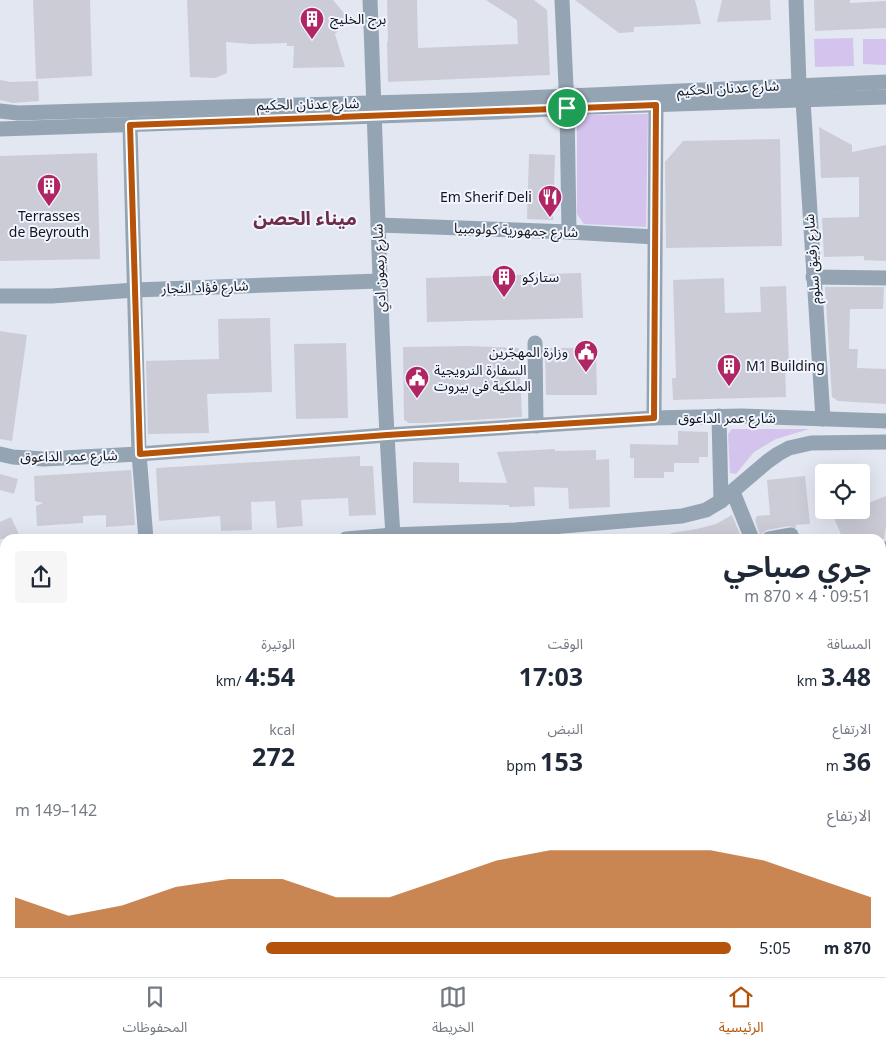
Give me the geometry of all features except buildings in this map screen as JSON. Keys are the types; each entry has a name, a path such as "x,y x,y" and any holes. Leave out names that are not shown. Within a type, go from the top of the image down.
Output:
{"street":[{"name":"شارع ريمون ادي","path":"370,0 380,281 393,534"},
{"path":"562,0 569,232"},
{"name":"شارع رفيق سلوم","path":"796,0 823,419"},
{"name":"شارع عدنان الحكيم","path":"566,102 656,105 886,82"},
{"name":"شارع عدنان الحكيم","path":"0,129 130,125 374,109 801,92 886,97"},
{"path":"654,418 656,105"},
{"name":"شارع عدنان الحكيم","path":"0,111 18,113 116,110 374,109"},
{"path":"130,125 140,454 146,534"},
{"name":"شارع جمهورية كولومبيا","path":"378,225 655,237"},
{"path":"813,277 886,278"},
{"name":"شارع فؤاد النجار","path":"0,296 52,296 135,290 380,281"},
{"path":"535,343 536,426"},
{"path":"719,416 727,497 749,534"},
{"name":"شارع عمر الداعوق","path":"0,454 13,457 44,459 140,454 387,435 654,418 719,416 886,421"},
{"path":"524,534 682,516 706,510 727,497 768,461 790,448 811,443 885,444"}],"shaded area":[{"path":"853,38 854,66 815,67 814,39"},
{"path":"863,39 886,39 886,65 863,64"},
{"path":"648,114 646,227 584,224 577,214 577,115"},
{"path":"732,429 809,429 776,439 754,452 736,474 730,473 728,434"}],"place":[{"name":"برج الخليج","path":"312,40"},
{"name":"Terrasses de Beyrouth","path":"49,207"},
{"name":"Em Sherif Deli","path":"550,218"},
{"name":"ستاركو","path":"504,298"},
{"name":"وزارة المهجّرين","path":"586,373"},
{"name":"M1 Building","path":"729,387"},
{"name":"السفارة النرويجية الملكية في بيروت","path":"417,399"}],"district":[{"name":"ميناء الحصن","path":"305,218"}],"route":[{"path":"656,105 654,418 387,435 140,454 130,125 567,108 656,105"}]}
